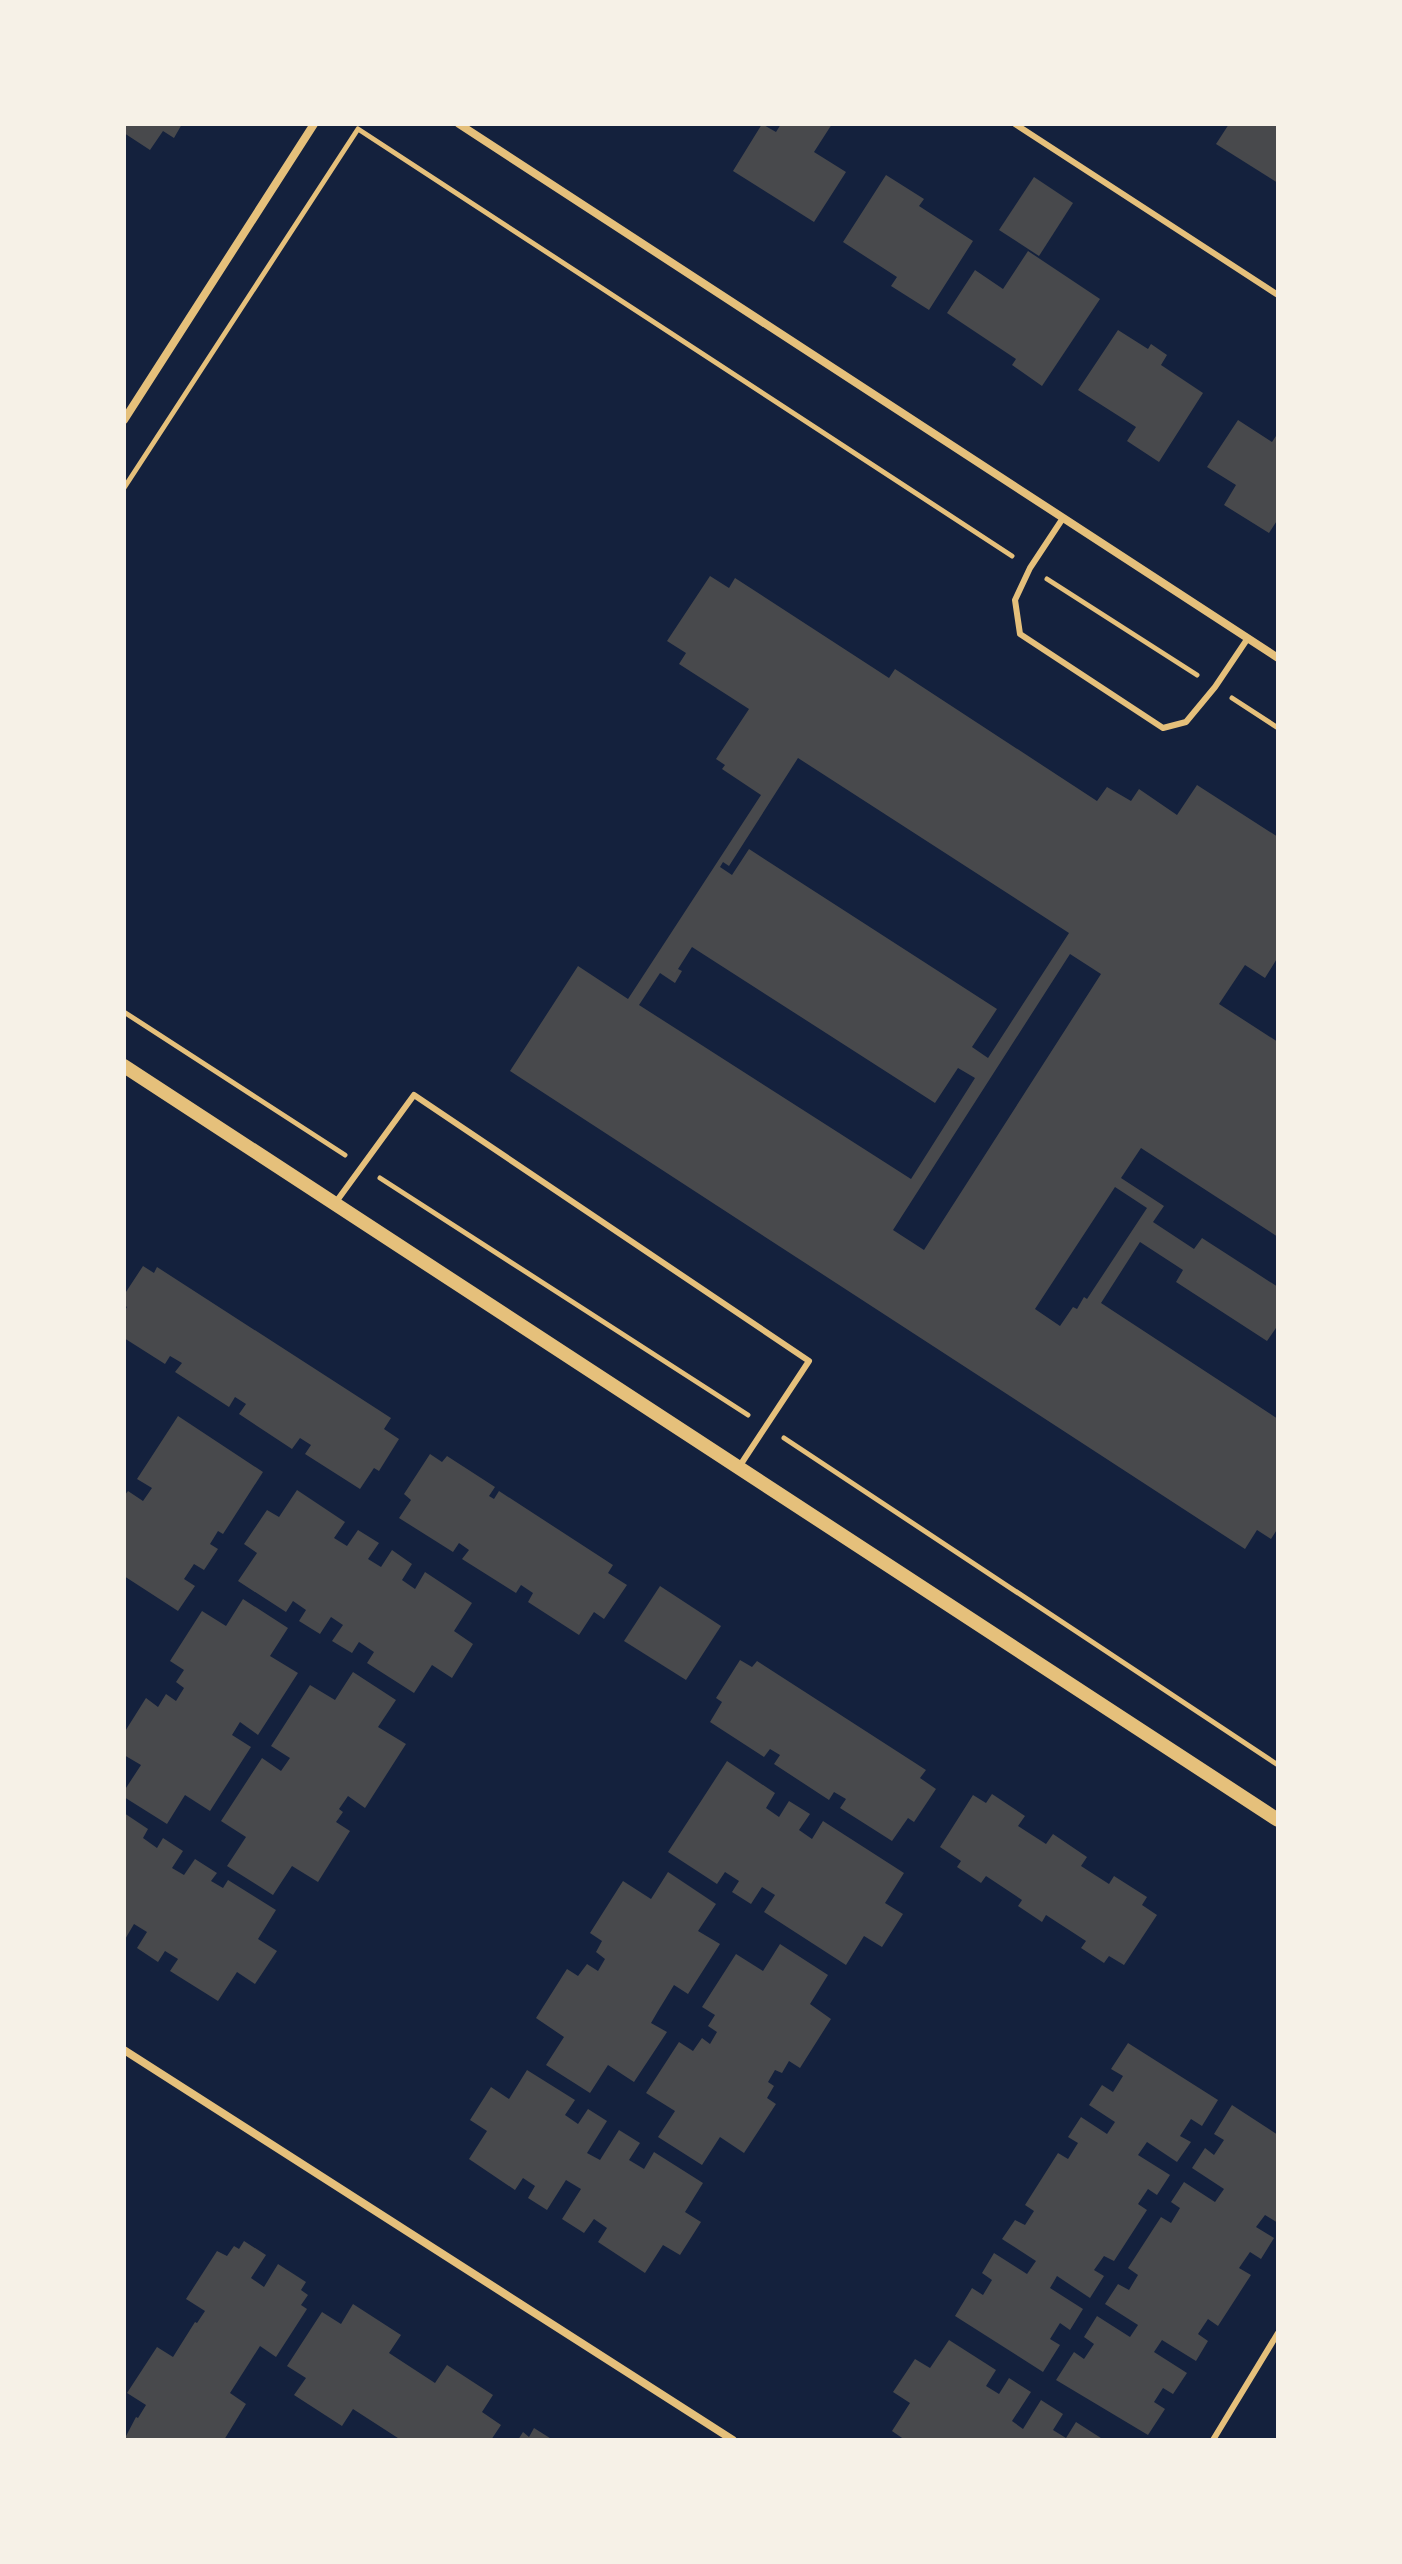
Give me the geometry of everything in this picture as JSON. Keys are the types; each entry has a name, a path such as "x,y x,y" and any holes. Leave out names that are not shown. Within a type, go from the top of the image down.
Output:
{"street":[{"path":"124,420 314,124"},
{"path":"459,124 1278,658"},
{"path":"124,1066 1278,1820"},
{"path":"124,2050 733,2440"}],"lane":[{"path":"1015,124 1278,295"},
{"path":"1063,518 1030,568 1015,600 1020,634 1163,728 1186,722 1215,687 1248,638"},
{"path":"335,1204 414,1095 809,1361 739,1467"},
{"path":"1213,2440 1278,2333"}],"path":[{"path":"124,488 358,129 1278,728"},
{"path":"124,1012 765,1426 1278,1765"}],"building":[{"path":"124,124 182,124 174,138 163,131 150,150 124,133"},
{"path":"762,124 776,132 781,124 832,124 814,152 846,172 814,222 733,171"},
{"path":"1229,124 1278,124 1278,183 1216,144"},
{"path":"886,175 924,199 919,206 973,241 929,310 891,286 897,277 843,242"},
{"path":"1034,177 1073,203 1039,256 999,230"},
{"path":"1028,251 1100,299 1042,386 1012,365 1016,359 947,313 975,270 1003,289"},
{"path":"1118,330 1148,349 1151,344 1167,355 1161,365 1203,393 1159,462 1127,441 1136,427 1078,390"},
{"path":"1238,420 1272,442 1278,433 1278,519 1269,533 1224,505 1236,485 1207,467"},
{"path":"710,576 729,588 735,578 889,678 895,669 1097,801 1107,787 1131,801 1139,789 1177,815 1197,785 1278,837 1278,957 1265,978 1245,965 1219,1004 1278,1042 1278,1237 1141,1148 1121,1178 1164,1206 1153,1222 1194,1249 1202,1238 1278,1287 1278,1325 1267,1341 1176,1282 1183,1270 1140,1242 1101,1303 1278,1419 1278,1528 1271,1539 1257,1530 1245,1549 510,1071 578,966 628,999 761,795 722,769 725,765 716,759 749,709 679,664 686,653 667,641","holes":["798,758 1069,933 988,1058 972,1047 997,1009 749,849 732,875 720,867 723,862 729,866","692,947 935,1103 958,1068 975,1078 911,1179 639,1005 660,973 675,983 682,971 678,969","1070,954 1101,974 924,1250 893,1230","1115,1187 1147,1208 1087,1299 1084,1297 1077,1309 1073,1307 1060,1326 1035,1309"]},
{"path":"143,1266 154,1273 157,1267 391,1418 384,1429 399,1439 379,1471 374,1468 360,1489 305,1454 311,1445 300,1438 292,1449 239,1414 246,1404 235,1397 229,1407 175,1372 182,1363 170,1356 165,1364 124,1338 124,1312 127,1307 124,1305 124,1295"},
{"path":"178,1416 263,1472 223,1534 218,1531 210,1544 218,1549 204,1570 194,1564 184,1579 195,1586 178,1611 124,1576 124,1496 128,1491 143,1501 152,1488 137,1479"},
{"path":"430,1454 442,1462 447,1456 495,1487 489,1496 494,1499 499,1491 613,1565 608,1573 627,1585 604,1619 594,1612 579,1635 528,1602 533,1593 521,1585 516,1593 462,1559 469,1550 459,1543 453,1552 399,1518 411,1500 404,1494"},
{"path":"297,1490 345,1522 334,1538 347,1546 358,1530 379,1543 368,1559 381,1567 392,1550 412,1564 402,1580 415,1589 425,1572 472,1603 454,1631 473,1644 452,1678 432,1665 414,1693 367,1663 374,1652 359,1642 352,1653 332,1641 343,1625 331,1617 320,1634 299,1621 306,1610 293,1601 286,1612 238,1581 257,1553 244,1544 267,1510 279,1517"},
{"path":"660,1586 721,1626 686,1680 624,1641"},
{"path":"243,1599 288,1628 270,1656 298,1673 258,1735 240,1722 232,1735 251,1747 210,1811 185,1795 167,1824 124,1797 124,1791 141,1765 124,1755 124,1733 146,1698 158,1707 166,1694 176,1701 184,1688 176,1682 184,1670 170,1661 202,1611 226,1626"},
{"path":"740,1660 752,1667 757,1661 926,1770 920,1778 936,1789 914,1822 908,1818 892,1841 840,1808 846,1799 834,1792 829,1800 774,1764 780,1755 770,1749 764,1757 710,1722 722,1702 716,1698"},
{"path":"353,1672 396,1700 378,1727 406,1744 365,1808 348,1796 339,1809 343,1812 336,1822 350,1831 318,1882 292,1866 273,1895 227,1866 246,1837 221,1821 262,1758 281,1771 290,1758 271,1746 310,1685 335,1700"},
{"path":"727,1761 775,1793 766,1808 779,1817 789,1801 810,1814 799,1830 812,1839 823,1821 904,1873 885,1903 903,1914 882,1947 864,1936 846,1965 764,1912 775,1895 762,1887 751,1904 732,1892 739,1881 725,1872 717,1884 668,1852"},
{"path":"992,1794 1025,1816 1018,1826 1046,1844 1053,1834 1087,1857 1081,1866 1109,1884 1114,1876 1147,1897 1142,1905 1157,1915 1124,1965 1109,1956 1104,1963 1081,1948 1086,1941 1046,1915 1042,1922 1018,1906 1022,1900 986,1876 981,1883 957,1867 961,1861 940,1847 973,1795 986,1803"},
{"path":"124,1813 148,1829 143,1838 157,1848 163,1838 183,1851 172,1868 184,1875 195,1859 217,1873 211,1881 223,1888 228,1880 276,1910 258,1939 277,1951 255,1984 237,1972 218,2001 170,1971 178,1959 165,1951 158,1962 137,1948 147,1932 134,1924 124,1941"},
{"path":"668,1872 716,1904 698,1931 720,1944 688,1994 674,1985 651,2023 667,2032 634,2082 608,2065 590,2093 546,2065 564,2037 536,2018 567,1969 578,1976 587,1964 598,1971 605,1959 596,1952 602,1941 590,1933 623,1881 651,1899"},
{"path":"780,1944 828,1975 810,2004 831,2019 800,2068 789,2061 782,2073 775,2070 768,2082 774,2086 767,2098 776,2104 744,2153 720,2137 702,2165 658,2137 675,2111 646,2093 679,2042 693,2051 702,2038 710,2044 717,2032 708,2026 715,2015 702,2007 736,1954 763,1971"},
{"path":"1128,2043 1218,2100 1202,2126 1191,2119 1180,2136 1191,2142 1177,2162 1147,2142 1138,2155 1170,2175 1157,2195 1148,2189 1138,2204 1147,2210 1114,2261 1104,2256 1094,2270 1104,2276 1090,2298 1057,2276 1050,2288 1083,2309 1070,2330 1060,2323 1050,2339 1060,2345 1043,2372 955,2316 972,2288 983,2295 992,2280 982,2273 994,2253 1027,2274 1036,2261 1002,2239 1015,2220 1025,2225 1034,2211 1025,2205 1058,2153 1068,2159 1078,2143 1068,2137 1081,2117 1107,2134 1115,2122 1089,2105 1102,2085 1113,2092 1123,2076 1111,2069"},
{"path":"527,2070 575,2100 565,2115 578,2124 588,2109 607,2121 587,2153 600,2160 619,2130 640,2143 629,2160 644,2169 654,2152 703,2183 685,2212 701,2222 680,2255 663,2245 645,2273 598,2242 607,2228 594,2219 584,2233 562,2219 581,2189 566,2180 547,2210 528,2198 535,2186 523,2178 515,2190 469,2159 487,2131 470,2120 491,2087 509,2099"},
{"path":"1232,2105 1278,2135 1278,2223 1265,2215 1256,2227 1274,2238 1261,2259 1250,2252 1239,2268 1251,2275 1218,2326 1208,2319 1198,2334 1208,2341 1196,2361 1162,2340 1154,2352 1187,2373 1173,2394 1163,2388 1154,2402 1165,2409 1148,2435 1056,2380 1074,2352 1084,2359 1094,2344 1084,2337 1097,2316 1130,2337 1138,2325 1105,2304 1118,2284 1129,2290 1138,2275 1128,2268 1161,2217 1171,2223 1180,2208 1171,2202 1184,2182 1215,2202 1224,2189 1192,2168 1205,2148 1214,2155 1224,2140 1214,2134"},
{"path":"244,2241 266,2255 251,2278 264,2287 278,2264 306,2282 301,2290 308,2295 301,2305 307,2309 276,2357 260,2346 230,2393 246,2404 224,2440 124,2440 146,2405 127,2393 157,2347 173,2357 205,2311 186,2299 217,2251 227,2256 234,2246 239,2249"},
{"path":"353,2304 401,2335 389,2353 435,2383 447,2365 493,2395 482,2412 501,2425 491,2440 401,2440 353,2409 342,2426 294,2395 306,2378 287,2366 322,2312 341,2324"},
{"path":"949,2340 996,2370 986,2386 999,2394 1009,2378 1031,2392 1012,2421 1023,2429 1041,2400 1063,2414 1053,2430 1066,2438 1076,2422 1104,2440 905,2440 892,2431 910,2403 893,2392 915,2359 930,2368"},
{"path":"534,2428 553,2440 518,2440 523,2432 529,2437"}]}
